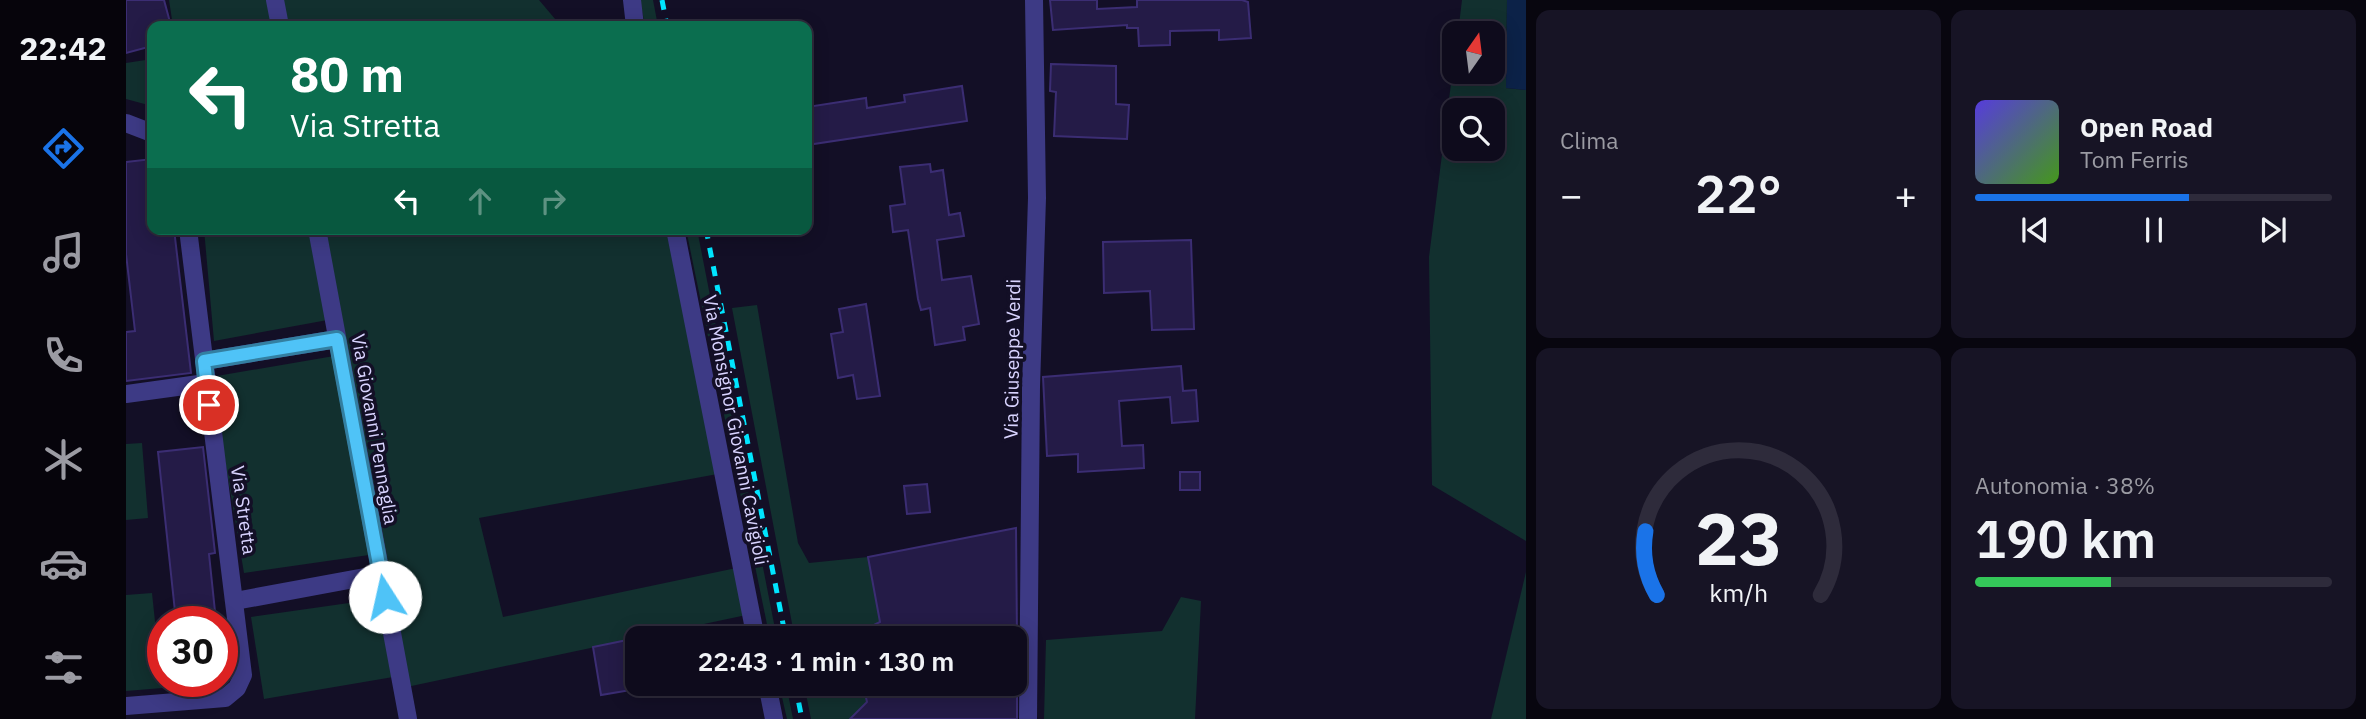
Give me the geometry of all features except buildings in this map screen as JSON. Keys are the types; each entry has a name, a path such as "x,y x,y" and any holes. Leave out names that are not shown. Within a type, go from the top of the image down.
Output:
{"street":[{"path":"275,0 279,21"},
{"path":"632,0 634,21"},
{"name":"Via Giuseppe Verdi","path":"1028,719 1031,387 1037,198 1034,0"},
{"path":"126,123 147,131"},
{"name":"Via Stretta","path":"126,706 225,698 237,688 243,675 189,235"},
{"name":"Via Giovanni Pennaglia","path":"318,235 408,719"},
{"name":"Via Monsignor Giovanni Cavigioli","path":"676,235 753,626"},
{"path":"204,361 337,339"},
{"path":"126,394 206,383"},
{"path":"235,601 381,575"},
{"path":"770,696 775,719"}],"green space":[{"path":"169,0 539,0 557,21 172,21"},
{"path":"640,0 653,0 657,21 644,21"},
{"path":"1462,0 1507,0 1506,88 1526,90 1526,541 1432,485 1429,257 1442,155 1442,161 1505,161 1505,98 1449,98 1451,84 1505,84 1505,21 1459,21"},
{"path":"147,60 147,105 126,99 126,63"},
{"path":"205,235 675,235 723,473 479,518 503,617 741,567 751,614 694,626 625,626 625,641 402,688 399,676 264,699 251,617 384,598 376,554 244,573 211,377 340,355 333,319 214,341"},
{"path":"687,235 698,235 774,626 767,626"},
{"path":"757,305 798,543 809,563 868,557 880,622 872,626 793,626 732,308"},
{"path":"142,443 148,518 126,520 126,444"},
{"path":"1526,572 1526,719 1491,719"},
{"path":"152,593 153,606 147,606 147,689 126,691 126,595"},
{"path":"1181,597 1201,601 1195,719 1044,719 1046,640 1162,631"},
{"path":"782,696 788,696 793,719 787,719"},
{"path":"806,696 866,696 867,702 850,719 811,719"}],"water":[{"path":"1507,0 1526,0 1526,90 1506,88"}],"railway":[{"path":"662,0 666,21"},
{"path":"707,235 783,626"},
{"path":"797,696 802,719"}],"route":[{"path":"209,405 204,361 337,339 385,597"}]}
